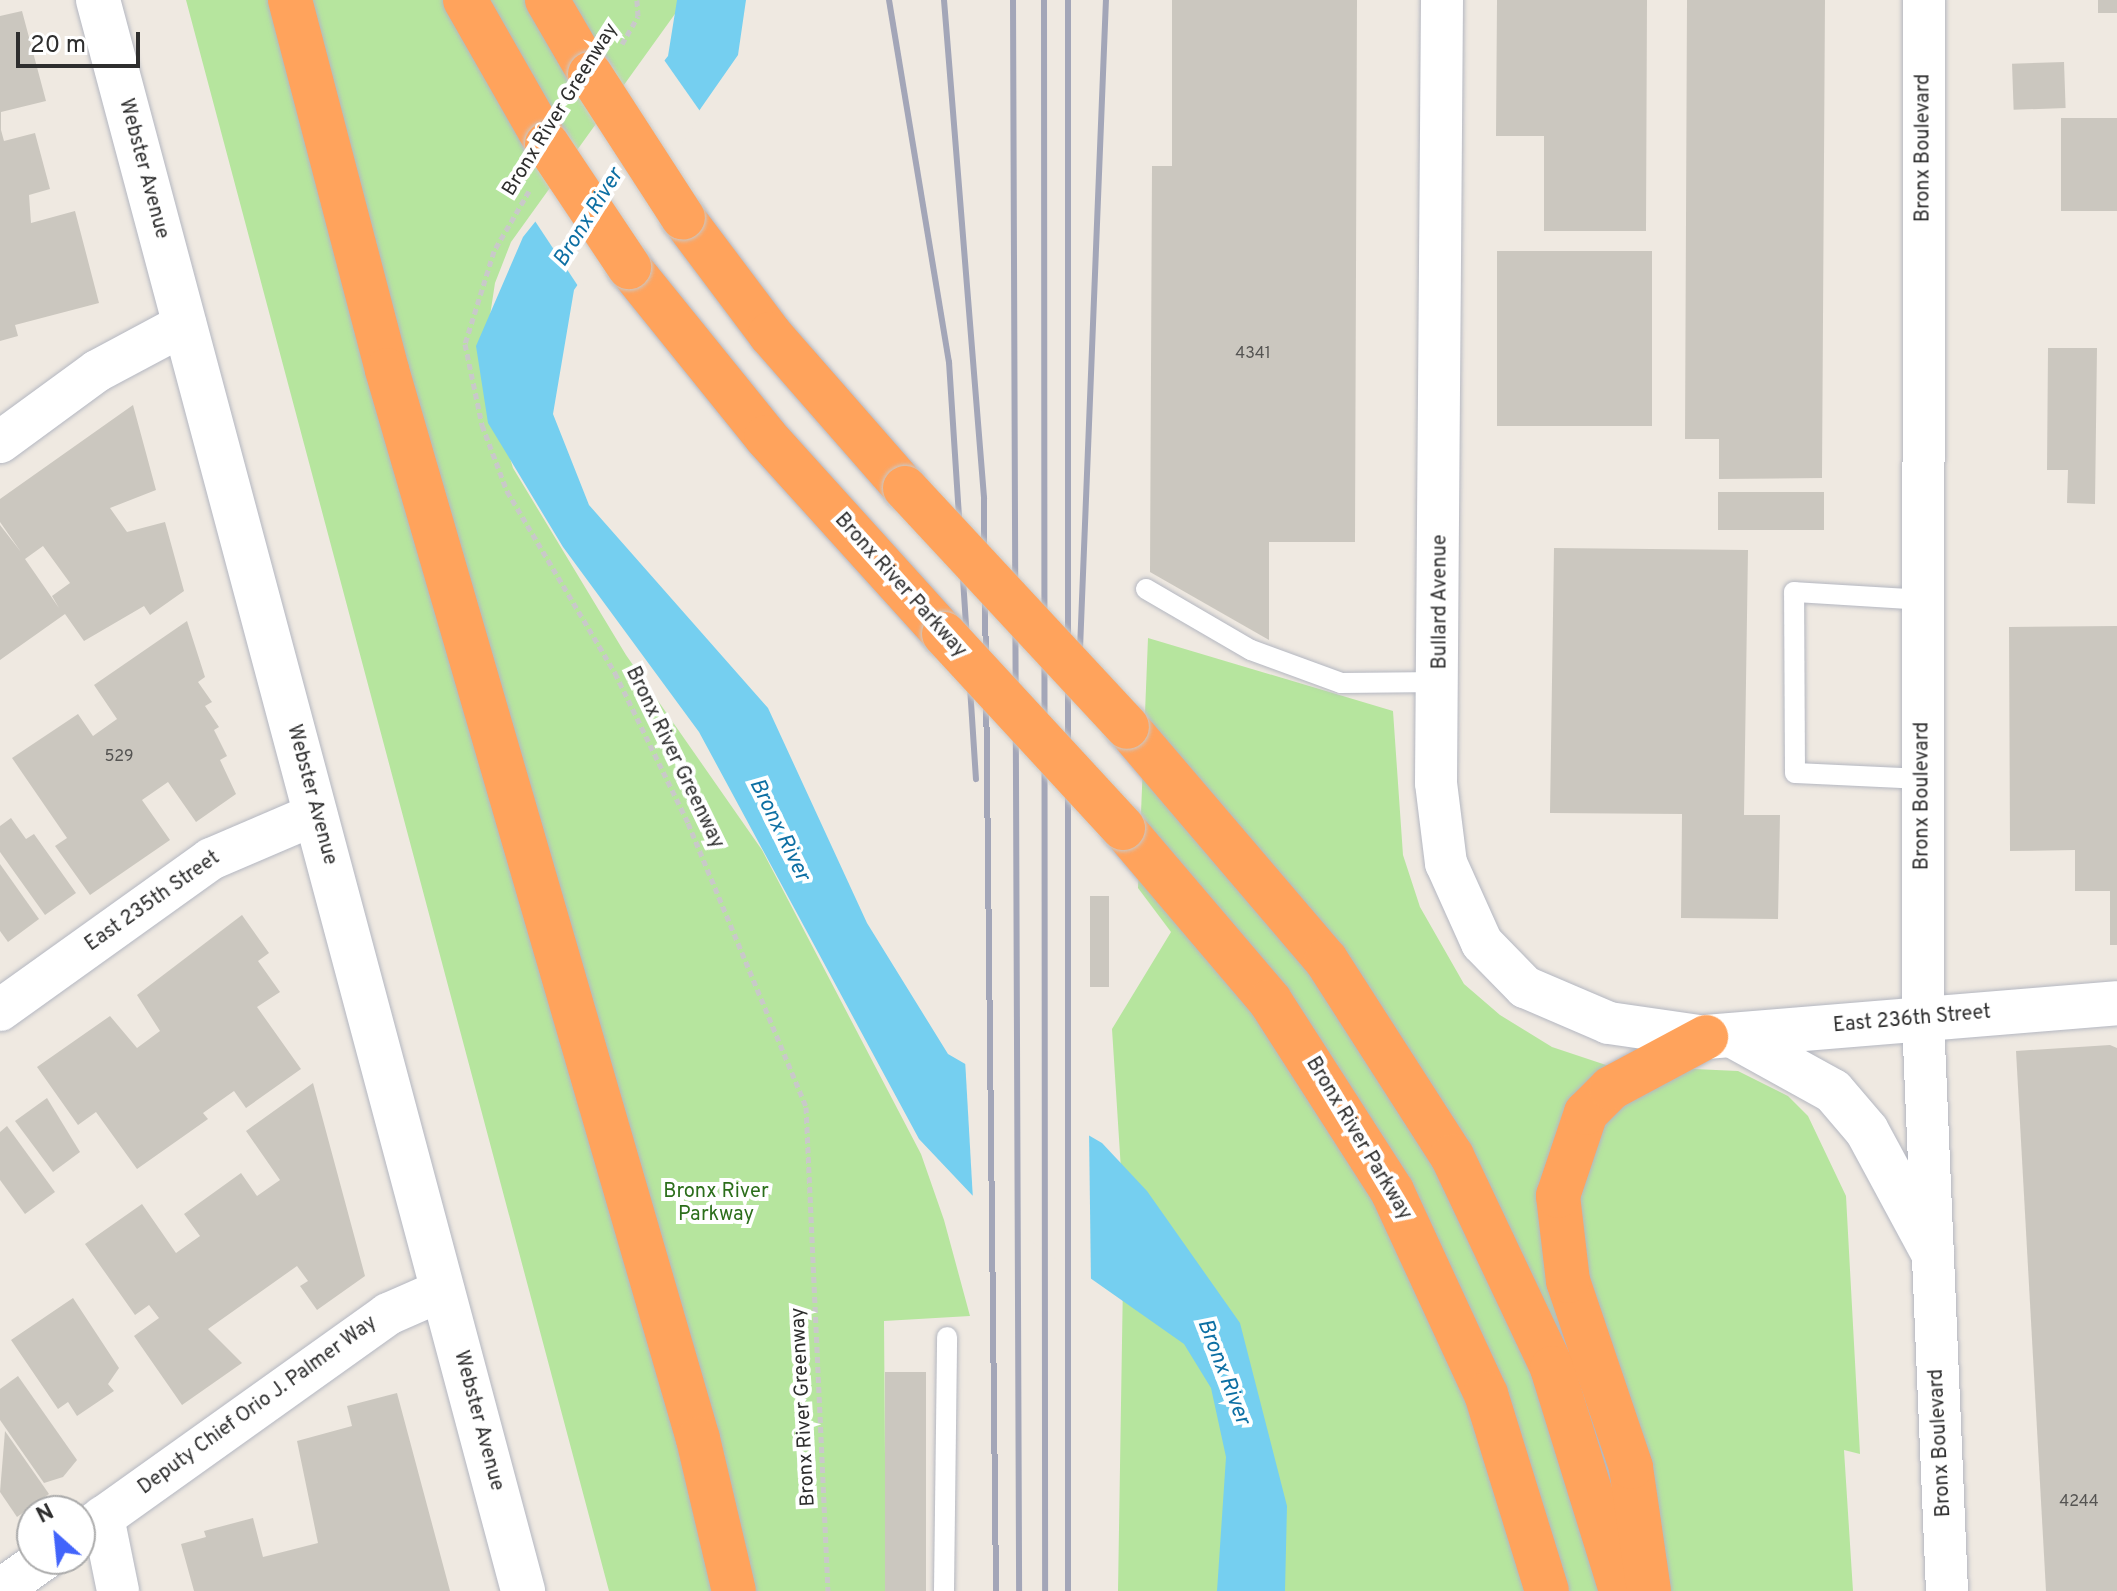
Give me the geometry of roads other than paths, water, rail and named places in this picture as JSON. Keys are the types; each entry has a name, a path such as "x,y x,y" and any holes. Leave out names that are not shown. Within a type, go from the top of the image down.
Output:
{"highway":[{"path":"290,0 383,357 698,1439 734,1591"},
{"name":"Bronx River Parkway","path":"465,0 542,162 766,437 1123,828 1270,1001 1392,1191 1486,1394 1547,1591"},
{"path":"547,0 605,61 683,218 770,334 905,488 1127,727 1326,960 1452,1156 1552,1368 1621,1591"},
{"path":"1649,1591 1631,1467 1568,1281 1558,1196 1586,1113 1611,1088 1718,1036"}],"main road":[{"name":"Webster Avenue","path":"98,0 523,1591"},
{"name":"East 236th Street","path":"1718,1036 2117,1003"},
{"path":"1718,1036 1833,1091 1867,1131 1932,1251"}],"street":[{"name":"Bullard Avenue","path":"1442,0 1439,825 1457,895 1482,943 1525,987 1577,1014 1718,1036"},
{"name":"Bronx Boulevard","path":"1924,0 1923,1019 1947,1591"},
{"path":"0,442 97,371 185,324"},
{"name":"East 235th Street","path":"0,1010 220,854 316,814"},
{"name":"Deputy Chief Orio J. Palmer Way","path":"96,1523 388,1314 443,1290"},
{"path":"96,1536 118,1591"},
{"path":"0,1590 21,1575"}],"lane":[{"path":"1146,589 1251,650 1341,683 1441,682"},
{"path":"1923,600 1794,592 1795,773 1923,779"},
{"path":"944,1591 947,1337"}],"water":[{"name":"Bronx River","path":"677,0 746,0 738,55 574,290 553,414 589,505 768,708 867,923 948,1054 1102,1143 1147,1191 1240,1323 1287,1506 1285,1591 1217,1591 1226,1457 1211,1388 1184,1344 972,1195 919,1139 699,732 563,547 488,423 476,346 523,237 668,56"}],"railway":[{"path":"889,0 949,362 976,779"},
{"path":"944,0 984,498 996,1591"},
{"path":"1013,0 1019,1591"},
{"path":"1044,0 1045,1591"},
{"path":"1068,0 1068,1591"},
{"path":"1079,674 1106,0"}]}
